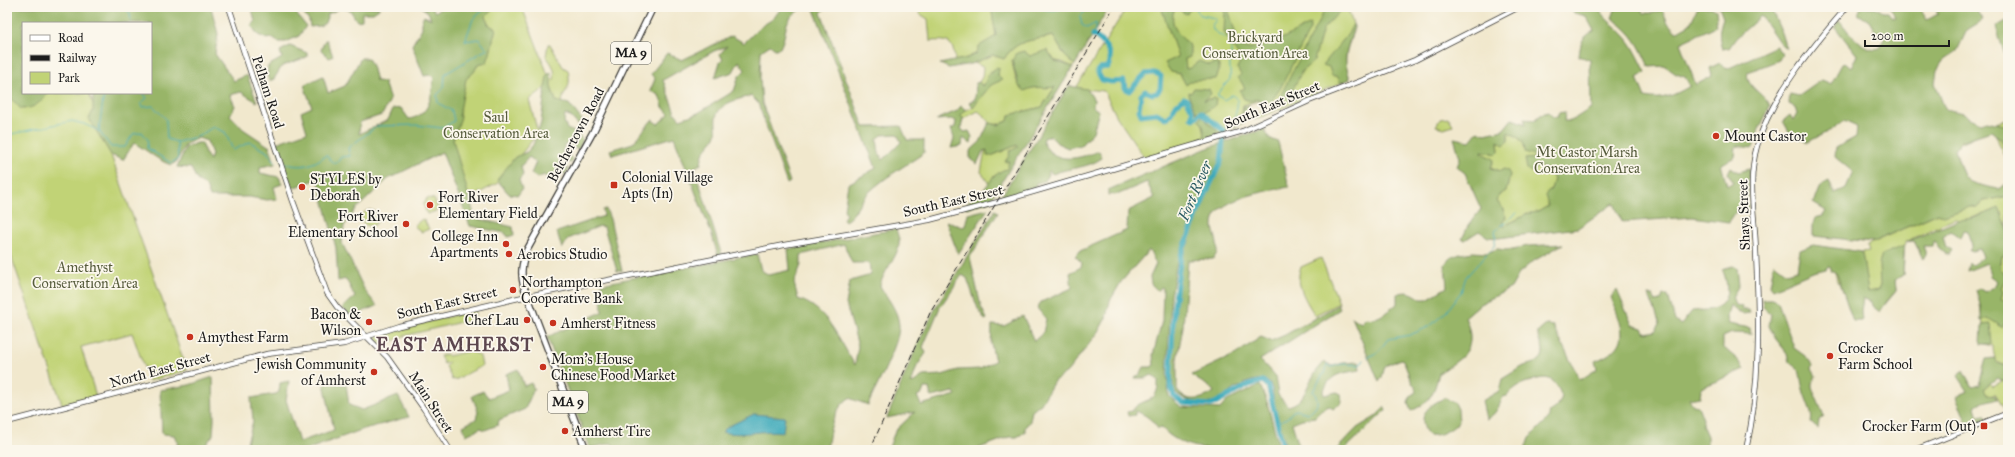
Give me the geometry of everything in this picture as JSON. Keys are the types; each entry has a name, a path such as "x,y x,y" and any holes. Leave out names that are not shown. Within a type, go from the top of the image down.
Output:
{"highway":[{"name":"Belchertown Road","path":"528,296 521,272 527,250 593,132 653,7"},
{"name":"MA 9","path":"528,296 586,450"}],"main road":[{"name":"Pelham Road","path":"229,7 287,185"},
{"name":"South East Street","path":"367,336 399,326 528,296 936,218 1013,198 1255,127 1345,86 1417,60 1519,7"},
{"name":"Shays Street","path":"1746,450 1758,374 1756,249 1752,198 1756,150 1766,123 1796,71 1847,7"},
{"name":"Main Street","path":"287,185 327,293 337,307 367,336 398,372 450,450"},
{"name":"North East Street","path":"7,422 267,354 344,344 367,336"},
{"path":"1915,450 2008,413"}],"green space":[{"name":"Amethyst Conservation Area","path":"7,7 22,22 22,94 89,94 187,370 149,381 132,333 81,347 96,396 62,404 7,244"},
{"path":"7,7 211,7 218,34 215,54 234,81 247,75 257,102 241,92 230,95 235,106 230,115 243,129 270,147 275,164 260,167 260,173 279,177 282,184 274,187 277,199 267,200 249,197 210,197 206,186 197,180 191,168 177,167 186,147 197,143 202,143 205,153 210,160 212,154 207,141 198,138 186,144 176,162 171,165 134,143 123,160 111,155 89,119 93,111 93,94 152,94 152,22 22,22 22,94 46,94 36,105 21,109 7,94"},
{"path":"255,7 291,7 306,26 299,36 286,42 278,42 272,38 267,39 258,35 251,25 255,21 252,9"},
{"path":"313,7 379,7 379,9 373,13 362,13 362,20 357,21 350,10 341,8 328,14 325,23 320,26 310,27 309,20 304,15 314,9"},
{"path":"421,7 432,7 435,12 443,7 497,7 486,15 488,24 496,29 489,58 487,62 478,64 474,72 466,79 459,116 461,117 453,140 475,218 513,227 514,235 508,237 505,233 470,226 442,152 388,179 356,209 344,226 342,243 365,291 377,306 364,311 356,320 342,308 355,297 346,279 338,281 336,248 318,179 292,188 276,143 307,132 301,112 312,107 304,85 323,76 328,93 345,86 361,58 368,58 376,81 384,82 390,100 382,115 360,122 359,134 388,120 393,109 401,108 409,119 422,113 429,104 431,98 434,77 430,75 424,76 412,45 422,28 422,19 424,16 431,19 428,12"},
{"name":"Saul Conservation Area","path":"492,7 522,7 550,80 551,77 554,80 554,70 552,64 546,56 548,44 550,44 563,67 568,70 569,83 562,103 556,101 550,84 529,100 538,133 498,183 466,200 446,142 474,29"},
{"path":"782,7 804,7 796,12 788,21 780,48 775,49 770,45 761,51 760,78 762,103 790,182 787,184 758,103 751,96 725,105 718,113 716,118 715,137 704,151 701,164 695,167 695,174 700,185 722,256 718,256 712,235 674,137 612,155 610,150 633,143 652,120 658,124 669,114 663,107 659,95 650,91 655,79 651,74 667,53 682,60 732,36 744,43 760,27 773,19","holes":["727,46 720,54 723,60 720,62 715,78 733,72 739,61 745,70 739,76 734,91 698,113 680,119 675,113 663,80 714,51"]},
{"path":"813,7 826,7 821,13 864,127 901,126 907,140 924,140 924,153 888,177 868,193 855,212 845,221 843,219 846,214 844,209 848,184 876,168","holes":["897,134 901,142 883,160 879,153 877,139 882,135"]},
{"path":"920,7 1016,7 1021,30 967,58 955,61 953,49 949,43 946,41 930,41 928,19 920,14"},
{"path":"991,7 1109,7 1075,65 1065,56 1053,36 1019,44 1009,52 1004,59 993,55 971,64 949,68 940,64 967,58 976,54 979,46 996,36"},
{"name":"Brickyard Conservation Area","path":"1127,7 1347,7 1354,27 1346,55 1345,65 1350,79 1254,120 1267,104 1261,100 1243,105 1242,113 1234,128 1146,160 1117,117 1104,91 1076,88"},
{"path":"1161,7 1193,7 1186,14 1178,9 1174,10 1173,16 1176,30 1190,46 1190,57 1185,59 1186,69 1190,68 1199,61 1209,65 1216,63 1219,65 1219,71 1216,79 1193,80 1186,85 1180,74 1171,72 1165,63 1178,57"},
{"path":"1221,7 1227,7 1228,9 1240,47 1249,48 1267,45 1311,24 1310,29 1280,89 1265,110 1258,99 1250,101 1244,99 1240,91 1245,88 1238,77 1241,75 1237,68 1241,60 1224,32 1225,13"},
{"path":"1326,7 1339,7 1340,11 1323,29 1314,61 1302,71 1293,89 1298,97 1269,110 1278,100"},
{"name":"Mt Castor Marsh Conservation Area","path":"1578,7 1598,7 1606,19 1627,38 1646,72 1637,78 1645,97 1663,98 1690,86 1685,77 1676,74 1665,66 1649,67 1635,40 1619,23 1612,18 1616,7 1641,7 1644,13 1653,13 1662,9 1668,23 1676,32 1690,24 1698,7 1711,7 1716,10 1716,26 1680,43 1696,85 1712,76 1710,68 1720,63 1727,69 1776,46 1782,54 1779,60 1748,72 1749,82 1770,107 1759,129 1753,148 1736,146 1735,157 1721,164 1727,186 1733,182 1728,173 1731,167 1738,172 1750,169 1748,184 1748,208 1737,210 1729,222 1692,217 1622,222 1614,203 1578,228 1498,238 1488,237 1479,231 1465,240 1462,239 1468,226 1481,209 1465,173 1457,167 1460,158 1454,138 1470,141 1478,131 1485,134 1503,130 1512,119 1526,124 1524,119 1535,120 1542,114 1548,112 1553,117 1558,117 1558,113 1565,112 1564,121 1571,121 1591,108 1590,60 1579,56 1582,41 1586,36 1594,31 1586,16 1574,13 1572,9","holes":["1508,132 1518,137 1522,142 1525,152 1534,155 1535,158 1525,159 1527,169 1531,172 1539,166 1549,171 1554,179 1551,189 1545,195 1548,206 1538,212 1525,214 1504,226 1501,225 1506,217 1501,205 1497,202 1499,195 1506,191 1510,175 1508,171 1504,169 1500,171 1491,168 1494,159 1481,153 1482,151 1497,154 1499,152 1498,141 1504,145 1508,141"]},
{"path":"1719,7 1770,7 1780,29 1786,49 1779,42 1761,16 1736,38 1729,48 1722,49 1720,33 1723,18"},
{"path":"1861,7 1875,7 1883,12 1888,12 1892,18 1896,17 1889,7 1905,7 1907,9 1908,7 1919,7 1927,20 1938,14 1934,7 1974,7 1983,20 1967,30 1957,51 1943,61 1937,70 1935,83 1945,109 1964,113 1969,118 1981,123 1987,121 2008,126 2008,150 2006,151 2001,139 1991,131 1961,141 1955,149 1961,169 1967,180 1998,189 2008,183 2008,196 1984,201 1977,207 1970,207 1944,216 1938,213 1873,242 1813,236 1813,224 1815,218 1823,216 1826,211 1813,203 1820,186 1829,181 1834,193 1846,188 1853,172 1835,157 1836,148 1856,137 1857,127 1844,121 1831,130 1808,142 1791,135 1783,121 1790,115 1793,120 1797,113 1795,107 1789,104 1790,94 1799,96 1822,80 1831,84 1842,64 1845,63 1851,68 1857,55 1835,27 1839,20 1862,45 1874,49 1880,48 1885,39 1884,34 1875,31 1869,21 1858,14"},
{"path":"2006,21 2008,22 2008,65 1996,27"},
{"path":"1353,24 1354,27 1346,53 1346,65 1350,79 1341,83 1337,76 1332,76 1329,67 1323,65 1348,34"},
{"path":"1053,36 1065,56 1075,65 1073,67 1062,62 1030,56 1012,62 1016,80 1029,88 1055,87 1042,107 1010,115 1008,121 997,124 991,123 978,111 963,119 961,115 966,110 975,106 998,74 999,68 987,76 987,81 981,86 979,82 982,77 983,67 974,63 993,55 1004,59 1014,47 1019,44"},
{"path":"325,40 327,40 333,56 329,58 321,50"},
{"path":"290,46 307,53 307,57 282,66 274,79 269,81 267,75 268,66 282,58 280,51"},
{"path":"1047,50 1055,61 1073,67 990,201 967,208 964,206 983,191 992,179 1002,170 1007,169 1009,161 1005,162 1010,151 1018,147 1017,145 991,156 987,156 987,150 983,151 977,164 970,159 970,151 980,142 989,123 998,125 1008,121 1009,115 1042,107 1055,87 1032,88 1025,91 1019,86 1012,61 1017,53 1024,51 1030,56"},
{"path":"997,67 999,68 998,76 1002,80 991,85 973,107 969,103 975,99 976,83 979,82 982,86 986,81 987,76"},
{"path":"551,72 551,87 556,101 569,104 582,120 578,125 570,116 565,115 564,121 567,129 577,133 583,140 579,149 569,147 565,144 562,152 573,159 571,163 560,161 559,165 569,169 565,174 556,172 552,183 544,175 538,178 531,174 536,162 529,157 521,166 523,175 519,180 522,189 518,195 509,194 497,180 515,157 527,152 533,145 541,123 547,75"},
{"path":"1069,86 1087,89 1094,100 1093,107 1099,111 1093,132 1081,145 1068,148 1057,143 1051,136 1044,138 1043,143 1048,150 1061,157 1076,158 1099,151 1102,158 1096,162 1084,166 1053,174 1049,171 1045,181 1036,183 1035,187 999,200"},
{"path":"1194,88 1209,89 1211,94 1204,101 1213,98 1216,99 1215,106 1205,112 1200,110 1197,113 1188,95 1188,92 1191,93"},
{"path":"961,106 966,110 961,115 963,119 961,128 964,132 969,131 972,137 971,144 963,138 962,146 951,148 954,138 951,129 955,127 956,121 951,119 936,120 957,111"},
{"path":"1243,106 1249,106 1250,112 1243,123 1234,128 1242,113"},
{"path":"1203,114 1208,123 1217,130 1217,135 1202,141 1198,139 1205,136 1203,125 1199,120"},
{"path":"1449,118 1453,125 1444,128 1436,126 1440,119"},
{"path":"2008,118 2008,154 2004,156 1993,128 1954,146 1973,207 1977,207 1984,201 2008,196 2008,230 2006,222 2003,221 2002,212 1989,213 1963,220 1955,219 1940,225 1940,228 1936,227 1905,242 1903,275 1895,279 1896,291 1883,307 1838,282 1833,267 1862,254 1862,252 1869,251 1867,245 1967,200 1950,143"},
{"path":"1264,129 1269,138 1278,142 1289,187 1242,198 1221,209 1215,217 1213,227 1217,244 1216,255 1213,259 1188,260 1183,327 1177,359 1177,390 1189,399 1199,399 1209,395 1214,392 1212,389 1192,375 1236,354 1261,337 1271,341 1285,335 1338,305 1340,309 1260,360 1275,376 1278,395 1288,406 1298,402 1301,399 1313,376 1324,362 1333,366 1343,363 1359,362 1360,370 1342,373 1333,377 1326,385 1323,392 1324,395 1337,392 1341,394 1342,402 1333,409 1329,406 1321,410 1315,417 1302,419 1292,423 1299,446 1304,450 1287,450 1273,403 1272,386 1265,380 1254,380 1244,384 1247,387 1242,386 1235,388 1224,397 1208,403 1190,401 1174,391 1172,365 1174,301 1180,264 1190,240 1186,238 1176,267 1171,295 1167,375 1169,396 1181,407 1220,409 1227,401 1260,385 1267,402 1280,450 1233,451 1200,448 1186,444 1172,437 1162,428 1158,429 1151,420 1139,412 1135,411 1135,415 1128,416 1127,412 1132,411 1140,403 1153,397 1158,388 1158,380 1152,375 1146,378 1135,378 1136,376 1140,375 1144,367 1151,367 1154,365 1153,355 1162,321 1163,288 1161,287 1158,291 1151,284 1150,277 1156,264 1149,250 1121,282 1110,301 1106,318 1097,334 1067,372 1054,381 1041,404 1032,411 1030,421 1025,427 1025,432 1017,437 1009,437 974,450 888,450 895,431 915,412 887,418 916,348 935,309 995,210 998,212 970,257 981,307 987,319 985,320 978,309 967,278 962,275 940,307 923,347 926,353 917,366 911,384 923,376 942,375 958,370 980,369 995,361 991,344 992,325 1004,326 1023,316 1034,341 1043,333 1046,319 1037,308 1041,302 1072,288 1070,273 1081,267 1082,263 1075,256 1080,251 1127,230 1128,211 1154,198 1147,182 1119,194 1108,195 1108,190 1205,149","holes":["924,388 929,388 931,397 954,392 956,395 921,405 917,396 922,394"]},
{"path":"1508,132 1523,142 1531,151 1539,166 1549,171 1554,179 1548,206 1538,212 1525,214 1504,226 1501,225 1503,223 1497,202 1499,195 1506,191 1510,175 1491,167 1493,163 1481,153 1482,151 1497,154 1499,152 1498,141 1504,144 1508,141"},
{"path":"1017,145 1018,147 1005,161 1010,161 1007,169 994,176 989,185 981,172 985,150 991,156"},
{"name":"Fort River Elementary Field","path":"427,198 434,199 438,208 436,211 427,214 423,204"},
{"path":"1999,208 2008,230 2008,254 2002,256 2000,268 2004,273 2005,278 2001,288 2003,292 2001,299 2008,303 2008,317 2002,327 1988,318 1981,321 1981,308 1976,290 1978,288 1985,292 1994,287 1997,281 1990,276 1987,263 1967,271 1969,262 1972,265 1983,257 1980,249 1972,251 1969,250 1972,245 1967,231 1963,230 1960,238 1951,231 1943,237 1946,247 1952,250 1949,255 1940,249 1933,241 1932,246 1923,246 1926,254 1923,259 1914,241 1906,242 1959,220 1974,218"},
{"path":"606,209 610,219 622,271 617,271 604,227 600,226 568,239 562,249 557,232 604,216 603,210"},
{"path":"988,209 958,254 946,221 962,227 965,226 968,214"},
{"path":"370,210 377,215 378,218 373,225 370,226 363,221 362,218 367,211"},
{"path":"422,219 429,229 422,232 414,226"},
{"path":"896,229 899,239 897,250 880,286 897,314 899,325 896,343 868,405 849,398 843,403 835,415 827,450 615,450 612,443 590,448 547,337 602,312 601,284 757,254 761,270 769,275 790,270 788,249","holes":["844,244 852,263 869,263 871,275 850,281 846,304 858,346 855,365 838,336 825,318 808,303 798,299 794,283 801,265 801,255"]},
{"path":"1563,244 1532,262 1520,272 1511,288 1480,304 1465,317 1469,328 1470,337 1467,351 1456,362 1439,373 1431,396 1418,408 1411,411 1408,403 1410,396 1416,392 1416,387 1412,383 1403,360 1401,359 1385,366 1379,382 1352,317 1361,323 1366,318 1371,319 1379,317 1397,304 1397,294 1404,292 1415,295 1421,299 1427,299 1447,287 1445,264 1450,258 1460,254 1473,252 1486,253 1497,249 1507,250 1528,246"},
{"path":"1813,245 1862,252 1868,292 1878,290 1880,285 1879,264 1882,255 1904,246 1903,275 1895,280 1896,291 1886,302 1880,312 1872,306 1871,302 1863,298 1861,311 1862,321 1853,321 1837,274 1830,271 1831,267 1828,266 1826,269 1813,272 1773,289 1770,285 1774,263 1787,273 1797,270 1800,250"},
{"path":"2008,254 2008,303 2005,301 2008,313 2008,367 1996,360 1993,346 1982,343 1983,325 1979,298 2001,288 2005,273 2000,268 2002,255"},
{"path":"1321,258 1339,303 1315,315 1302,292 1299,273 1301,267"},
{"path":"1733,266 1737,268 1739,285 1732,297 1736,305 1742,307 1742,310 1749,310 1750,313 1742,314 1730,305 1727,317 1729,324 1750,328 1751,334 1732,333 1723,337 1723,347 1739,361 1744,369 1701,388 1700,397 1689,399 1693,405 1698,406 1703,419 1702,425 1707,436 1707,450 1525,450 1529,438 1548,419 1550,412 1557,407 1562,397 1554,382 1547,378 1537,379 1518,386 1507,396 1503,397 1495,413 1486,419 1482,401 1499,391 1502,379 1524,366 1537,362 1542,358 1543,350 1538,337 1538,332 1546,325 1553,326 1580,380 1597,369 1595,361 1607,355 1620,343 1622,335 1621,327 1611,297 1617,290 1632,325 1643,328 1646,333 1655,331 1660,324 1649,295 1653,295 1656,302 1661,301 1663,295 1668,295 1675,321 1681,325 1692,311 1709,310 1720,305 1724,301 1727,285 1722,269"},
{"path":"1762,299 1772,299 1778,302 1794,348 1805,356 1813,365 1812,369 1816,376 1812,383 1812,387 1824,416 1819,420 1818,429 1811,423 1812,419 1810,410 1804,393 1799,370 1789,362 1787,353 1775,338 1769,326 1771,314 1763,307"},
{"path":"475,310 475,316 469,320 404,336 382,346 377,340 377,336 380,334"},
{"path":"1990,324 1992,344 1981,344 1982,325"},
{"path":"470,351 480,356 482,366 457,379 452,380 446,366 450,362 444,364 440,356 447,354 448,356"},
{"path":"1994,358 1997,363 2008,367 2008,384 1997,378 1984,388 1986,394 1995,395 1997,398 1977,404 1975,407 1978,416 1985,415 1987,419 1968,426 1956,396 1968,391 1958,376 1963,370 1972,387 1979,385 1986,359"},
{"path":"518,369 524,386 531,383 534,389 525,409 499,420 498,425 485,430 481,428 466,435 463,426 476,419 478,411 472,396 483,391 489,398 509,390 506,374"},
{"path":"213,377 213,435 202,450 172,450 178,444 174,435 162,434 160,390 189,385"},
{"path":"2008,378 2008,406 2004,408 1995,393 1973,403 1957,398 1990,383 1993,386"},
{"path":"289,381 286,400 299,442 334,430 324,383 346,384 349,405 362,410 398,396 409,417 364,429 306,450 245,450 253,421 251,398 276,394 279,392 280,383"},
{"path":"1445,398 1455,403 1458,409 1459,422 1445,432 1436,435 1428,435 1423,423 1425,412 1433,404"},
{"path":"1385,407 1386,410 1344,450 1336,450 1357,428 1375,417"}],"water":[{"path":"754,414 785,417 783,432 768,431 737,434 722,432 727,427"}],"waterway":[{"path":"123,7 130,13 131,22"},
{"name":"Fort River","path":"285,163 296,166 307,165 312,164 326,155 333,163 337,163 341,157 350,156 348,148 377,126 416,125 443,128 454,121 452,111 438,103 437,95 444,88 445,74 487,49 479,39 465,41 473,19 487,7"},
{"name":"Fort River","path":"1038,7 1052,10 1066,7"},
{"name":"Fort River","path":"1084,7 1084,12 1080,17 1082,25 1087,28 1096,23 1093,35"},
{"path":"1197,7 1197,12 1201,15 1215,18 1216,20 1212,25 1213,30 1226,39 1231,48 1230,79 1218,93 1218,96 1224,100 1232,95 1236,97 1237,107 1234,123 1224,131"},
{"name":"Fort River","path":"1093,35 1101,41 1109,53 1110,62 1108,67 1100,68 1097,71 1102,80 1111,82 1124,81 1125,88 1129,91 1145,74 1155,73 1161,76 1160,89 1157,93 1152,94 1145,91 1141,95 1139,110 1141,115 1157,113 1165,118 1169,117 1176,105 1184,98 1187,100 1193,112 1191,118 1194,119 1201,112 1224,131 1221,162 1205,196 1181,255 1174,306 1170,385 1174,396 1183,403 1211,405 1249,385 1263,381 1268,386 1284,450"},
{"path":"99,130 104,94"},
{"path":"144,94 147,98 141,103 143,107 153,106 166,119 167,139 177,142"},
{"path":"7,135 72,121 84,124 99,131 111,147 125,147 133,134 142,132 148,140 147,148 171,163 178,159 177,142"},
{"name":"Fort River","path":"178,142 199,136 213,127 225,132 233,150 250,142 266,151 276,162"},
{"path":"1368,357 1378,352 1388,339 1410,335 1430,326 1447,311 1461,292 1466,277 1494,246 1496,236 1495,231 1517,213"},
{"path":"2008,322 2006,323 2006,341 2008,342"},
{"path":"2008,346 2008,351"},
{"path":"1277,423 1287,418 1293,411 1297,410 1308,413 1316,406 1317,398 1313,391 1324,373 1327,364 1331,367 1342,364 1360,365 1364,360"}],"railway":[{"path":"870,450 930,313 1114,7"}],"place":[{"name":"Mount Castor","path":"1716,136"},
{"name":"Colonial Village Apts (In)","path":"614,185"},
{"name":"STYLES by Deborah","path":"302,187"},
{"name":"Fort River Elementary Field","path":"430,205"},
{"name":"Fort River Elementary School","path":"406,224"},
{"name":"College Inn Apartments","path":"506,244"},
{"name":"Aerobics Studio","path":"509,254"},
{"name":"Northampton Cooperative Bank","path":"513,290"},
{"name":"Chef Lau","path":"527,320"},
{"name":"Bacon & Wilson","path":"369,322"},
{"name":"Amherst Fitness","path":"553,323"},
{"name":"Amythest Farm","path":"190,337"},
{"name":"Crocker Farm School","path":"1830,356"},
{"name":"Mom's House Chinese Food Market","path":"543,367"},
{"name":"Jewish Community of Amherst","path":"374,372"},
{"name":"Crocker Farm (Out)","path":"1984,426"},
{"name":"Amherst Tire","path":"565,431"}],"district":[{"name":"EAST AMHERST","path":"455,345"}]}
